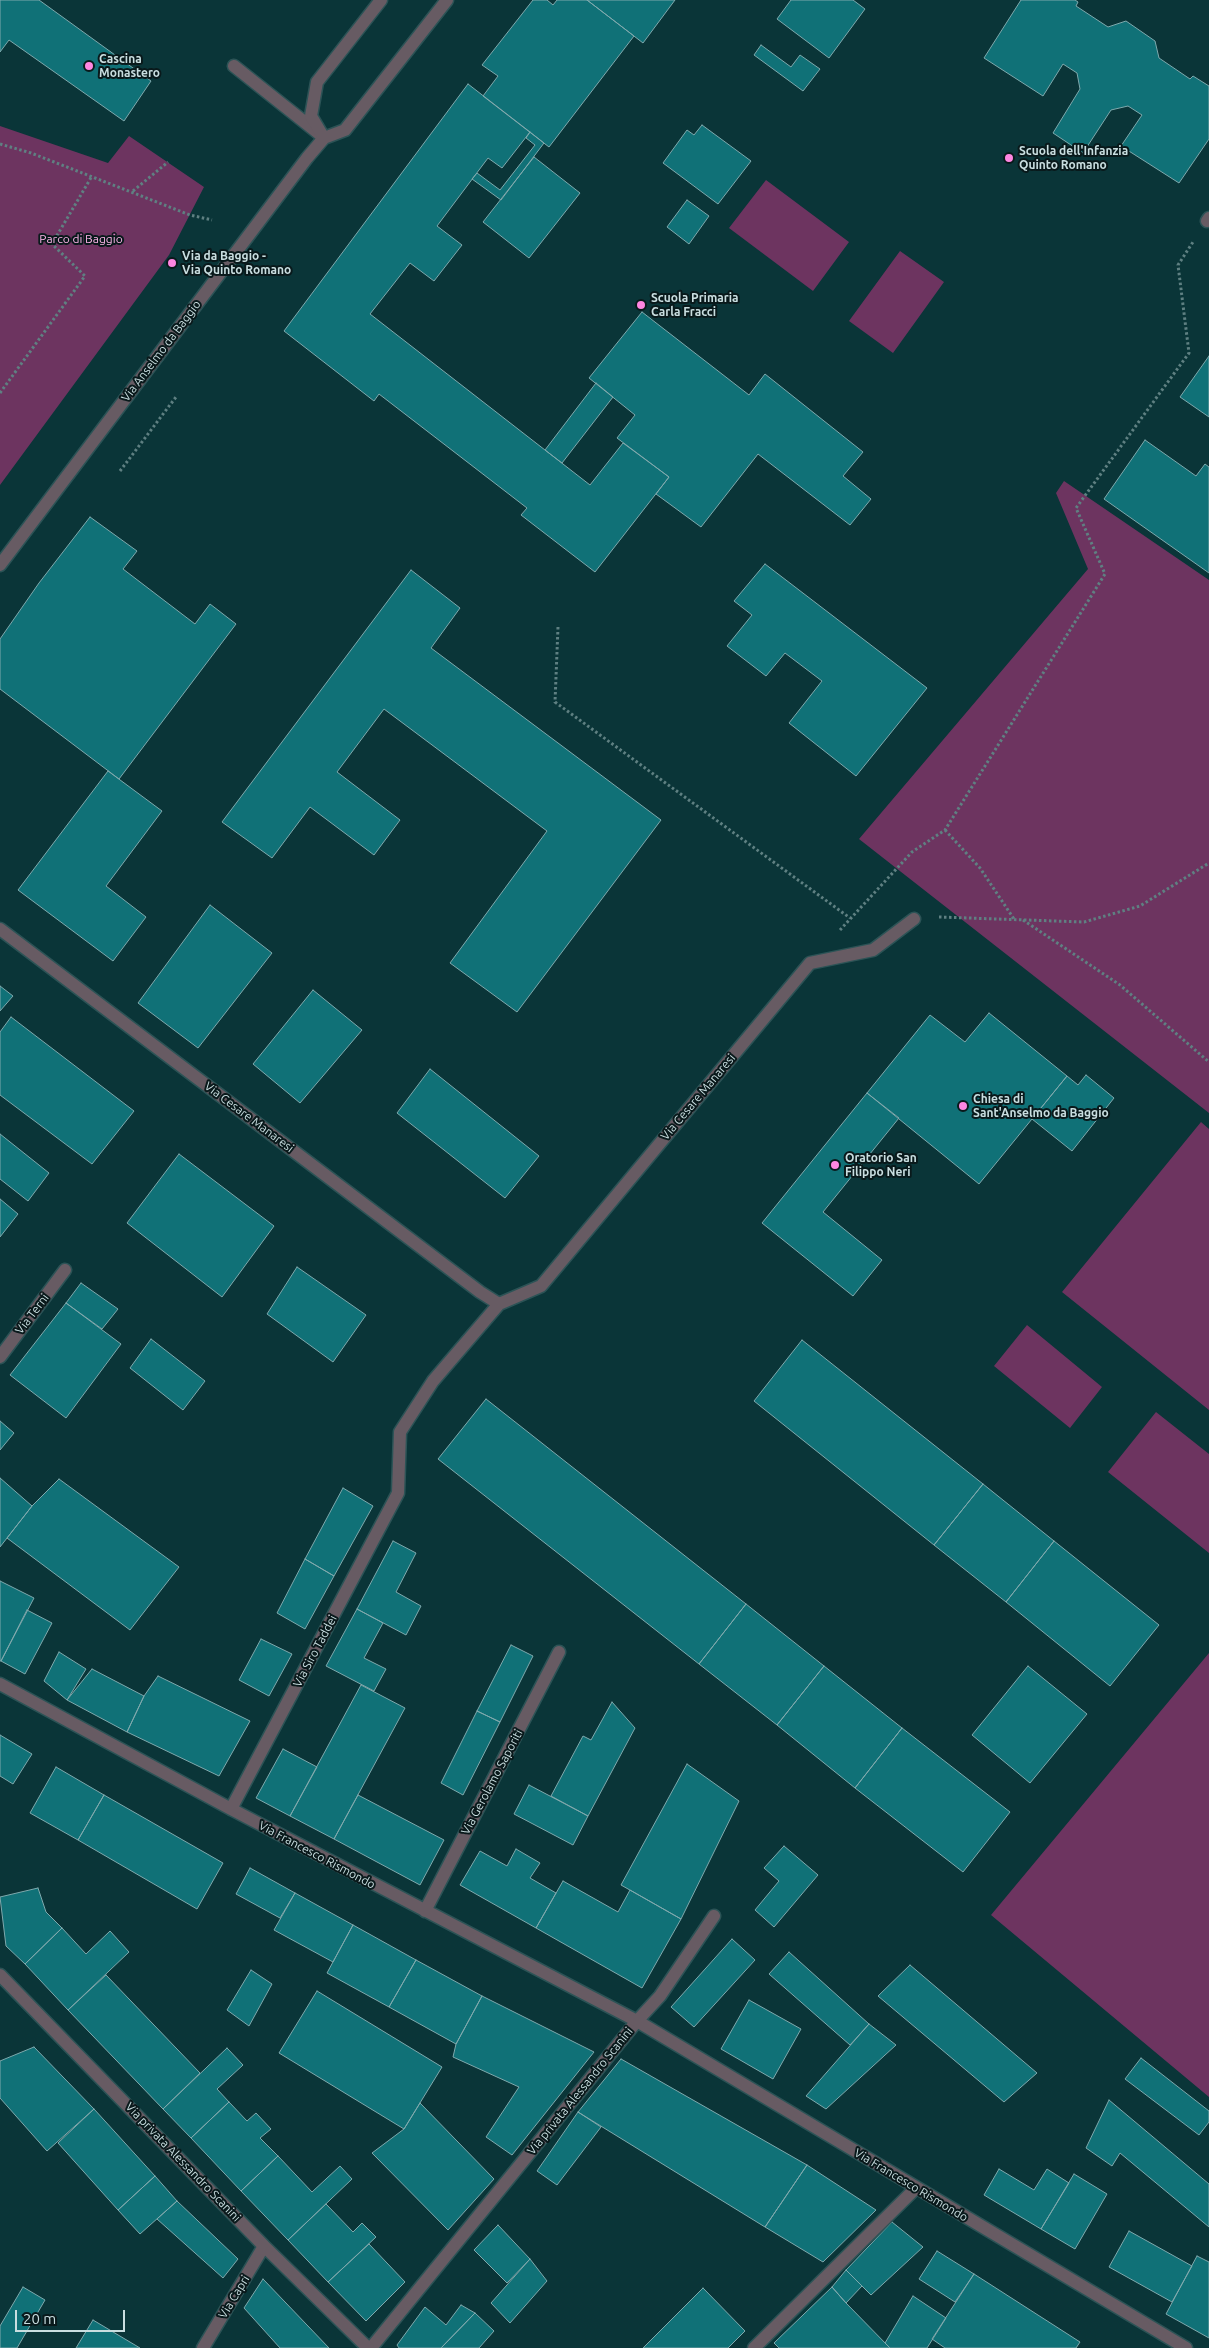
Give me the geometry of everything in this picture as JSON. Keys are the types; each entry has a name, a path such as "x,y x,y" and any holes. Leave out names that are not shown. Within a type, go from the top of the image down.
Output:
{"street":[{"path":"324,138 311,116 317,82 381,0"},
{"path":"431,22 434,0"},
{"name":"Via Anselmo da Baggio","path":"0,565 172,334 324,138 345,130 447,0"},
{"path":"234,66 324,138"},
{"path":"810,963 873,950 914,919"},
{"name":"Via Cesare Manaresi","path":"0,929 480,1292 499,1304"},
{"name":"Via Cesare Manaresi","path":"398,1493 400,1432 434,1381 499,1304 541,1286 810,963"},
{"name":"Via Terni","path":"0,1357 65,1270"},
{"name":"Via Siro Taddei","path":"231,1809 398,1493"},
{"name":"Via Gerolamo Saporiti","path":"424,1911 559,1652"},
{"name":"Via Francesco Rismondo","path":"0,1684 231,1809 637,2021 1186,2348"},
{"path":"637,2021 660,1996 714,1916"},
{"name":"Via privata Alessandro Scanini","path":"0,1975 264,2246 369,2348 637,2021"},
{"path":"754,2348 916,2188"},
{"name":"Via Capri","path":"203,2348 264,2246"}],"path":[{"path":"0,144 92,176 190,214 212,220"},
{"path":"132,191 168,162"},
{"path":"0,393 85,276 52,244 92,176"},
{"path":"810,963 912,852 945,830 1105,574 1076,508 1189,353 1178,264 1208,219"},
{"path":"120,471 176,397"},
{"path":"558,627 555,702 850,918"},
{"path":"945,830 980,868 1014,919"},
{"path":"914,919 939,917 1084,922 1140,906 1209,863"},
{"path":"1021,920 1120,985 1209,1062"}],"green space":[{"name":"Parco di Baggio","path":"0,126 108,163 129,136 204,187 169,255 0,485"},
{"path":"766,180 849,242 813,291 729,228"},
{"path":"900,251 944,282 893,353 849,321"},
{"path":"1064,481 1209,580 1209,1113 859,839 1088,569 1056,493"},
{"path":"1201,1122 1209,1129 1209,1410 1062,1292"},
{"path":"1027,1325 1102,1387 1070,1428 994,1366"},
{"path":"1156,1412 1209,1454 1209,1553 1108,1472"},
{"path":"1209,1653 1209,2097 991,1915"}],"building":[{"name":"Cascina Monastero","path":"0,0 39,0 151,81 124,121 9,40 0,52"},
{"path":"533,0 547,0 553,5 557,0 587,0 634,36 549,147 483,96 498,76 482,65"},
{"path":"587,0 675,0 643,43"},
{"path":"791,0 853,0 865,9 829,58 777,19"},
{"path":"1021,0 1075,0 1078,2 1076,6 1108,27 1126,21 1155,41 1159,58 1190,79 1193,76 1209,86 1209,139 1179,183 1121,146 1142,115 1128,106 1111,110 1083,153 1053,133 1080,89 1077,73 1063,64 1043,96 984,58"},
{"path":"761,45 791,67 800,55 820,69 803,91 754,55"},
{"path":"468,84 530,132 502,168 488,158 437,226 462,245 434,281 410,263 370,314 590,485 623,443 669,477 595,572 521,515 527,508 379,394 374,401 284,331"},
{"path":"702,125 751,161 718,204 663,163 687,130 694,135"},
{"path":"530,132 544,143 501,200 472,179 477,173 500,190 535,145 526,138"},
{"path":"534,157 580,193 529,258 483,222"},
{"path":"687,200 709,216 689,244 667,227"},
{"path":"642,312 749,395 765,374 863,452 843,476 871,499 850,525 758,454 701,527 656,494 669,477 617,438 635,415 589,378"},
{"path":"1209,356 1209,417 1180,397"},
{"path":"596,383 613,397 562,463 545,450"},
{"path":"1145,440 1196,476 1205,464 1209,467 1209,573 1104,499"},
{"path":"90,517 137,551 123,569 195,624 210,604 236,624 119,779 0,689 0,639 39,583"},
{"path":"765,564 927,688 856,776 789,723 822,681 785,653 766,676 727,646 752,615 734,601"},
{"path":"411,570 460,608 431,648 661,820 517,1012 450,963 547,831 384,709 337,772 400,820 374,855 310,807 272,858 222,822"},
{"path":"108,771 162,811 106,886 146,917 113,961 18,890"},
{"path":"210,905 272,953 198,1048 138,1003"},
{"path":"0,986 13,996 0,1011"},
{"path":"313,990 362,1030 300,1103 253,1064"},
{"name":"Chiesa di Sant'Anselmo da Baggio","path":"989,1013 1067,1076 979,1184 867,1093 930,1015 965,1042"},
{"path":"11,1017 134,1111 92,1164 0,1095 0,1032"},
{"path":"430,1069 539,1156 505,1198 397,1113"},
{"path":"1086,1075 1114,1098 1072,1151 1032,1119 1067,1076 1078,1085"},
{"name":"Oratorio San Filippo Neri","path":"867,1093 899,1118 823,1212 882,1260 853,1296 762,1223"},
{"path":"0,1134 49,1173 28,1201 0,1179"},
{"path":"179,1154 274,1226 222,1297 127,1223"},
{"path":"0,1199 18,1214 0,1237"},
{"path":"297,1267 366,1315 333,1362 267,1314"},
{"path":"81,1283 118,1309 102,1329 66,1303"},
{"path":"66,1303 121,1344 66,1418 10,1375"},
{"path":"151,1339 205,1381 183,1410 130,1368"},
{"path":"802,1340 983,1484 934,1545 754,1401"},
{"path":"486,1399 746,1604 699,1664 438,1459"},
{"path":"0,1421 14,1433 0,1450"},
{"path":"0,1478 32,1506 0,1547"},
{"path":"59,1479 179,1567 130,1630 7,1538 32,1506"},
{"path":"983,1484 1054,1541 1006,1602 934,1545"},
{"path":"343,1488 373,1506 334,1576 305,1559"},
{"path":"393,1541 416,1553 396,1592 421,1606 406,1635 357,1609"},
{"path":"1054,1541 1159,1625 1110,1686 1006,1602"},
{"path":"305,1559 334,1576 305,1629 277,1613"},
{"path":"0,1581 34,1598 1,1661 0,1661"},
{"path":"746,1604 824,1666 777,1725 699,1664"},
{"path":"357,1609 383,1623 364,1658 386,1669 374,1691 326,1666"},
{"path":"27,1610 52,1623 25,1674 1,1661"},
{"path":"261,1639 292,1654 269,1696 239,1680"},
{"path":"511,1645 533,1656 500,1722 477,1711"},
{"path":"59,1652 86,1669 67,1700 44,1681"},
{"path":"824,1666 902,1728 855,1788 777,1725"},
{"path":"1028,1666 1087,1714 1030,1783 972,1735"},
{"path":"92,1669 144,1696 127,1732 67,1700"},
{"path":"158,1676 250,1721 219,1776 127,1732 144,1696"},
{"path":"361,1685 405,1708 334,1839 290,1816"},
{"path":"612,1702 635,1728 588,1816 551,1796 583,1736 591,1740"},
{"path":"477,1711 500,1722 463,1795 441,1783"},
{"path":"902,1728 1010,1812 963,1872 855,1788"},
{"path":"0,1735 32,1754 13,1784 0,1776"},
{"path":"283,1749 317,1767 290,1816 256,1798"},
{"path":"687,1764 739,1801 681,1919 621,1885"},
{"path":"56,1767 104,1795 78,1840 30,1813"},
{"path":"529,1785 588,1816 573,1845 514,1814"},
{"path":"104,1795 223,1863 197,1909 78,1840"},
{"path":"358,1795 444,1840 420,1885 334,1839"},
{"path":"784,1846 818,1875 774,1927 755,1910 779,1881 764,1868"},
{"path":"516,1849 540,1863 530,1878 556,1893 536,1928 460,1885 480,1851 507,1866"},
{"path":"250,1868 295,1893 280,1918 236,1894"},
{"path":"563,1881 618,1912 630,1890 681,1919 642,1988 536,1928"},
{"path":"38,1888 46,1912 62,1928 25,1964 6,1946 0,1897"},
{"path":"295,1893 353,1925 333,1962 274,1930"},
{"path":"353,1925 416,1960 389,2007 327,1973"},
{"path":"62,1928 86,1954 110,1931 129,1952 68,2010 25,1964"},
{"path":"732,1939 755,1960 694,2027 671,2007"},
{"path":"789,1952 869,2024 850,2045 769,1974"},
{"path":"416,1960 482,1996 456,2044 389,2007"},
{"path":"910,1965 1037,2073 1004,2102 878,1996"},
{"path":"251,1970 272,1984 249,2026 227,2010"},
{"path":"106,1975 200,2073 163,2109 68,2010"},
{"path":"317,1991 442,2067 404,2129 279,2053"},
{"path":"482,1996 594,2052 512,2155 486,2137 519,2087 453,2057 456,2044"},
{"path":"749,2000 801,2029 773,2079 721,2049"},
{"path":"869,2024 896,2045 826,2109 806,2096"},
{"path":"34,2047 94,2109 47,2151 0,2098 0,2061"},
{"path":"227,2048 243,2065 217,2089 229,2102 191,2138 163,2109"},
{"path":"1141,2058 1209,2111 1209,2122 1199,2135 1125,2079"},
{"path":"621,2059 807,2165 765,2227 578,2112"},
{"path":"1109,2100 1209,2184 1209,2227 1120,2153 1112,2166 1086,2148"},
{"path":"229,2102 247,2121 256,2113 271,2129 260,2138 278,2156 241,2191 191,2138"},
{"path":"420,2103 494,2179 448,2230 372,2153 404,2129"},
{"path":"94,2109 155,2176 118,2210 58,2143"},
{"path":"578,2112 601,2127 557,2185 537,2171"},
{"path":"278,2156 312,2192 340,2166 352,2179 288,2240 241,2191"},
{"path":"807,2165 876,2210 823,2262 765,2227"},
{"path":"999,2169 1034,2190 1047,2169 1069,2183 1041,2229 984,2195"},
{"path":"1074,2174 1107,2194 1075,2249 1041,2229"},
{"path":"155,2176 177,2201 140,2234 118,2210"},
{"path":"177,2201 238,2259 223,2278 157,2219"},
{"path":"326,2204 353,2232 362,2223 376,2237 328,2282 288,2240"},
{"path":"892,2222 923,2247 871,2295 846,2270"},
{"path":"498,2225 530,2259 507,2283 474,2250"},
{"path":"1129,2231 1192,2266 1172,2302 1109,2267"},
{"path":"369,2244 405,2282 366,2321 328,2282"},
{"path":"937,2251 974,2274 955,2302 919,2279"},
{"path":"1197,2256 1209,2262 1209,2338 1166,2314"},
{"path":"530,2259 547,2281 510,2323 491,2303"},
{"path":"846,2270 862,2286 846,2303 832,2287"},
{"path":"974,2274 1080,2342 1076,2348 945,2348 932,2339"},
{"path":"263,2279 329,2348 280,2348 244,2308"},
{"path":"23,2287 45,2300 17,2348 0,2348 0,2326"},
{"path":"832,2287 890,2348 779,2348 774,2343"},
{"path":"703,2288 745,2331 728,2348 643,2348"},
{"path":"913,2296 946,2318 927,2348 890,2348 885,2343"},
{"path":"461,2305 475,2313 441,2348 399,2348 397,2345 425,2307 446,2325"},
{"path":"475,2313 494,2331 479,2348 441,2348"},
{"path":"93,2320 140,2348 76,2348"}],"place":[{"name":"Cascina Monastero","path":"89,66"},
{"name":"Scuola dell'Infanzia Quinto Romano","path":"1009,158"},
{"name":"Via da Baggio - Via Quinto Romano","path":"172,263"},
{"name":"Scuola Primaria Carla Fracci","path":"641,305"},
{"name":"Chiesa di Sant'Anselmo da Baggio","path":"963,1106"},
{"name":"Oratorio San Filippo Neri","path":"835,1165"}]}
